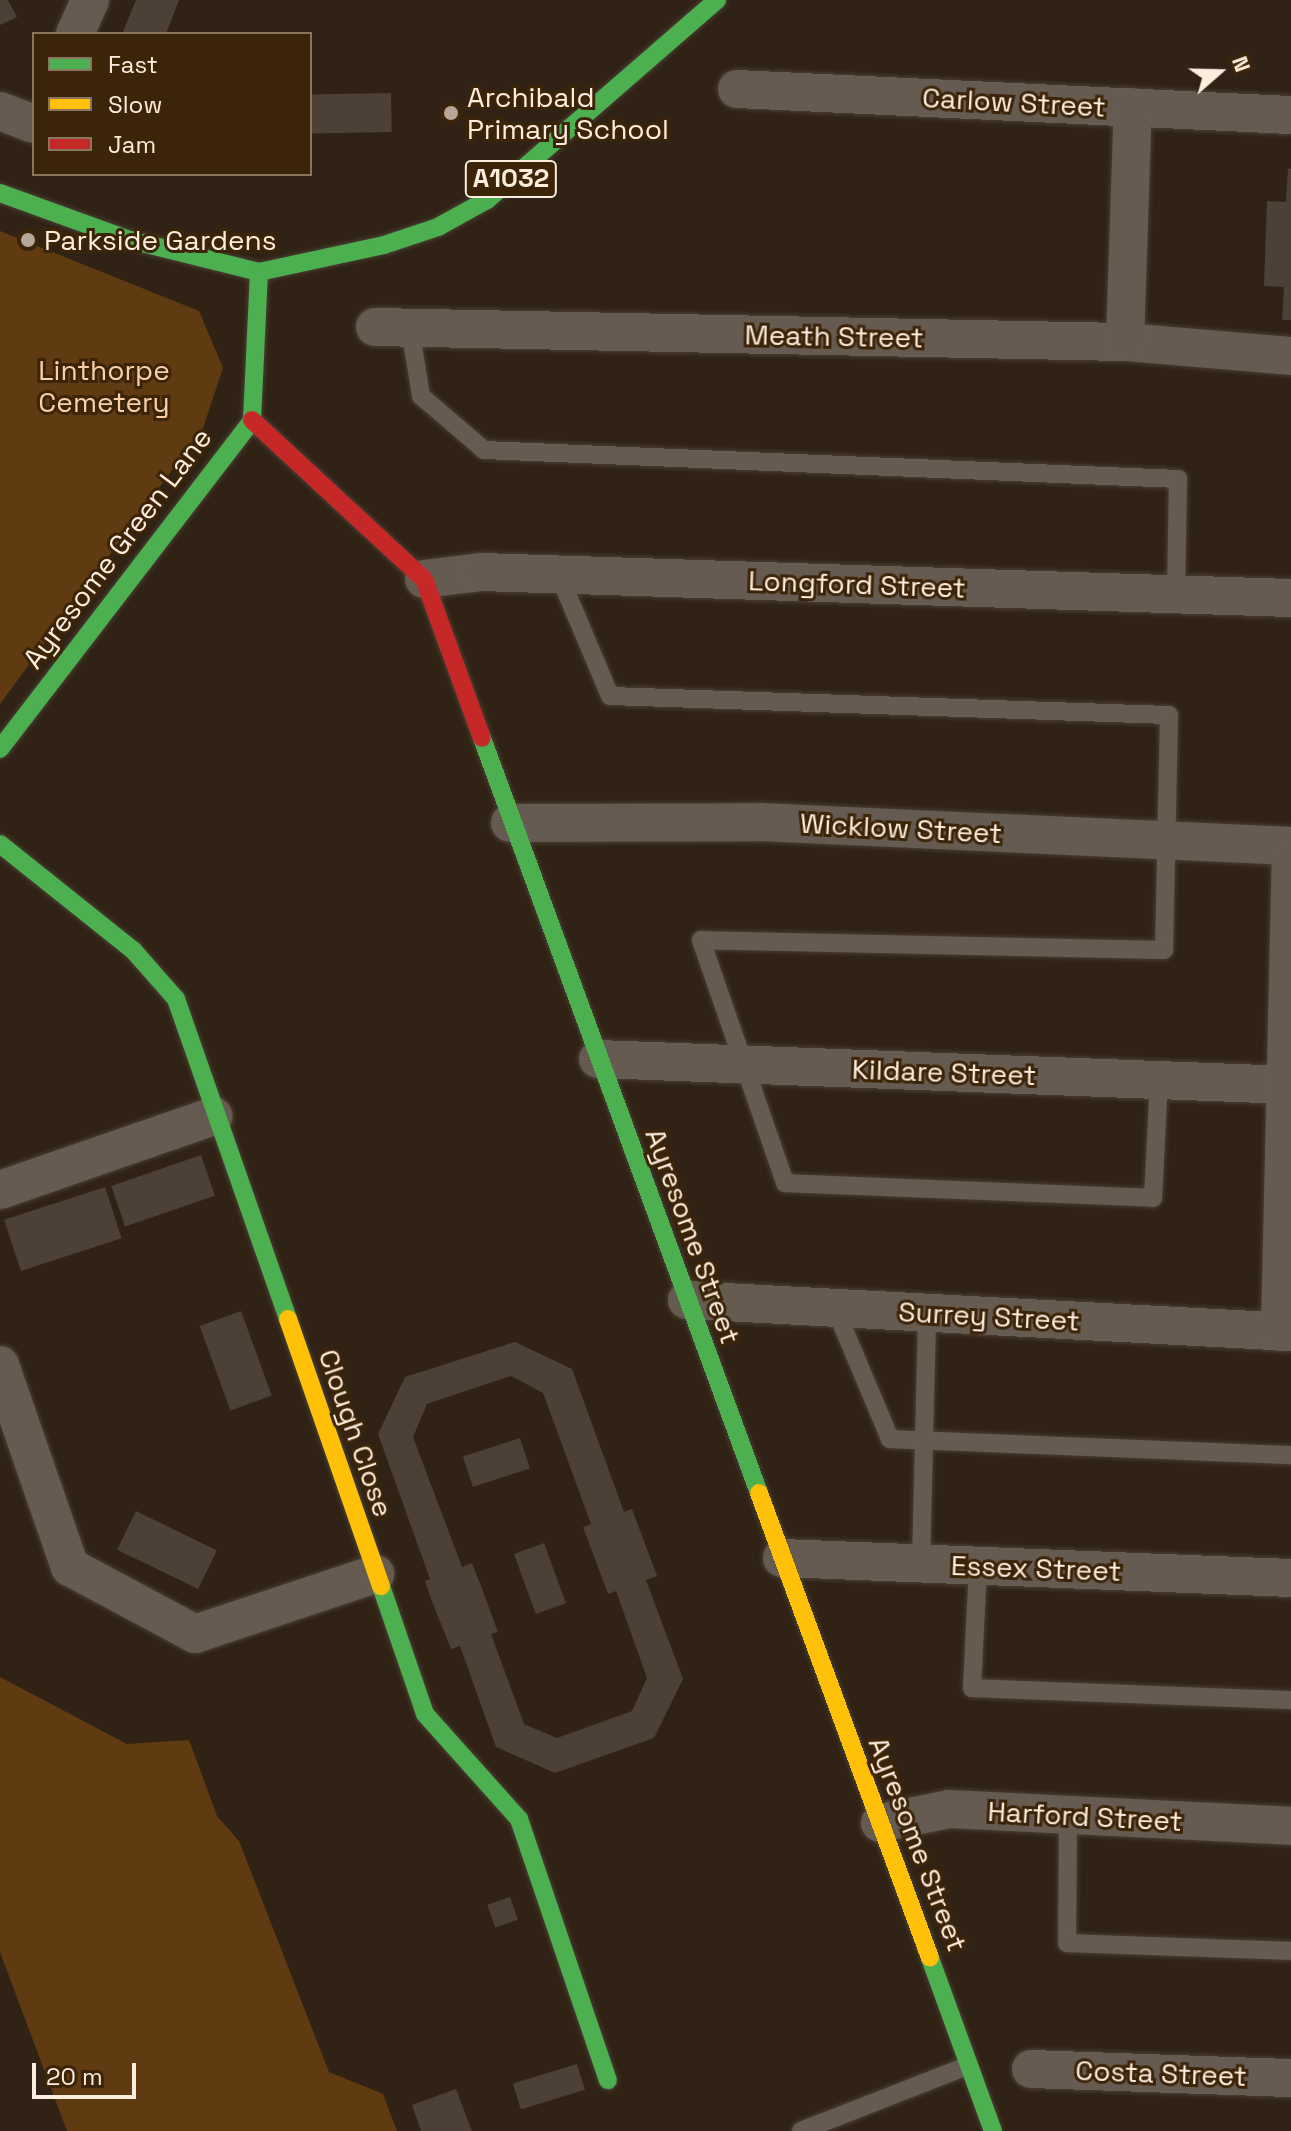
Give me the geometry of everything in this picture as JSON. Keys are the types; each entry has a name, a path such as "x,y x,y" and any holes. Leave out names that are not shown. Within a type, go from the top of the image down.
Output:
{"street":[{"path":"76,32 90,0"},
{"name":"A1032","path":"0,193 130,240 259,272 384,245 438,227 487,200 717,0"},
{"name":"Carlow Street","path":"737,89 1291,115"},
{"path":"1125,342 1133,107"},
{"path":"0,111 32,123"},
{"path":"252,420 259,272"},
{"name":"Meath Street","path":"393,328 1125,342 1291,356"},
{"name":"Ayresome Street","path":"252,420 424,579 510,823 993,2131"},
{"name":"Ayresome Green Lane","path":"0,749 252,420"},
{"name":"Longford Street","path":"424,579 481,572 1291,598"},
{"name":"Wicklow Street","path":"510,823 760,822 1291,846"},
{"name":"Clough Close","path":"0,844 133,950 176,999 214,1116 425,1714 519,1819 608,2080"},
{"path":"1286,1332 1286,1085 1291,860"},
{"name":"Kildare Street","path":"598,1059 1286,1085"},
{"path":"0,1190 214,1116"},
{"name":"Surrey Street","path":"687,1300 1286,1332"},
{"path":"0,1365 70,1567 195,1634 375,1574"},
{"name":"Essex Street","path":"782,1558 1291,1578"},
{"name":"Harford Street","path":"880,1823 949,1809 1291,1826"},
{"name":"Costa Street","path":"1031,2069 1291,2078"}],"lane":[{"path":"393,328 421,396 484,450 1178,479 1176,595"},
{"path":"559,575 610,696 1169,715 1164,950 701,940 741,1064 785,1183 1153,1198 1159,1080"},
{"path":"835,1308 890,1439 1291,1455"},
{"path":"921,1564 927,1313"},
{"path":"978,1566 972,1688 1291,1700"},
{"path":"1068,1815 1067,1943 1291,1951"},
{"path":"801,2131 970,2064"}],"green space":[{"name":"Linthorpe Cemetery","path":"0,231 199,311 223,368 203,428 0,704"},
{"path":"0,1677 127,1744 189,1740 217,1816 239,1841 329,2072 383,2094 397,2131 67,2131 0,1952"}],"building":[{"path":"0,0 8,0 17,17 0,25"},
{"path":"136,0 179,0 167,32 123,32"},
{"path":"391,93 392,132 312,133 312,94"},
{"path":"1288,168 1291,169 1291,320 1282,320 1284,287 1264,286 1267,201 1286,202"},
{"path":"201,1155 215,1196 125,1227 111,1186"},
{"path":"105,1187 122,1238 21,1271 4,1220"},
{"path":"241,1311 272,1396 230,1411 200,1326"},
{"path":"515,1342 572,1369 624,1512 632,1509 657,1576 646,1580 683,1679 654,1738 555,1773 496,1747 460,1646 451,1649 433,1604 425,1581 430,1579 378,1434 405,1377","holes":["511,1376 543,1393 591,1524 583,1527 608,1594 616,1591 647,1678 632,1711 557,1738 524,1724 491,1634 498,1632 481,1586 472,1563 462,1567 413,1437 427,1404"]},
{"path":"520,1438 530,1468 473,1487 463,1457"},
{"path":"136,1511 217,1550 198,1589 117,1550"},
{"path":"544,1543 566,1603 536,1614 514,1554"},
{"path":"510,1897 518,1920 495,1928 487,1905"},
{"path":"577,2064 585,2090 521,2109 513,2084"},
{"path":"456,2089 472,2131 421,2131 412,2105"}],"traffic: fast":[{"path":"0,193 130,240 259,272 384,245 438,227 487,200 717,0"},
{"path":"252,420 259,272"},
{"path":"0,749 252,420"},
{"path":"482,738 759,1493"},
{"path":"0,844 133,950 176,999 288,1319"},
{"path":"381,1586 425,1714 519,1819 608,2080"},
{"path":"930,1958 993,2131"}],"traffic: slow":[{"path":"288,1319 381,1586"},
{"path":"759,1493 930,1958"}],"traffic: jam":[{"path":"252,420 424,579 482,738"}],"place":[{"name":"Archibald Primary School","path":"451,113"},
{"name":"Parkside Gardens","path":"28,240"}]}
